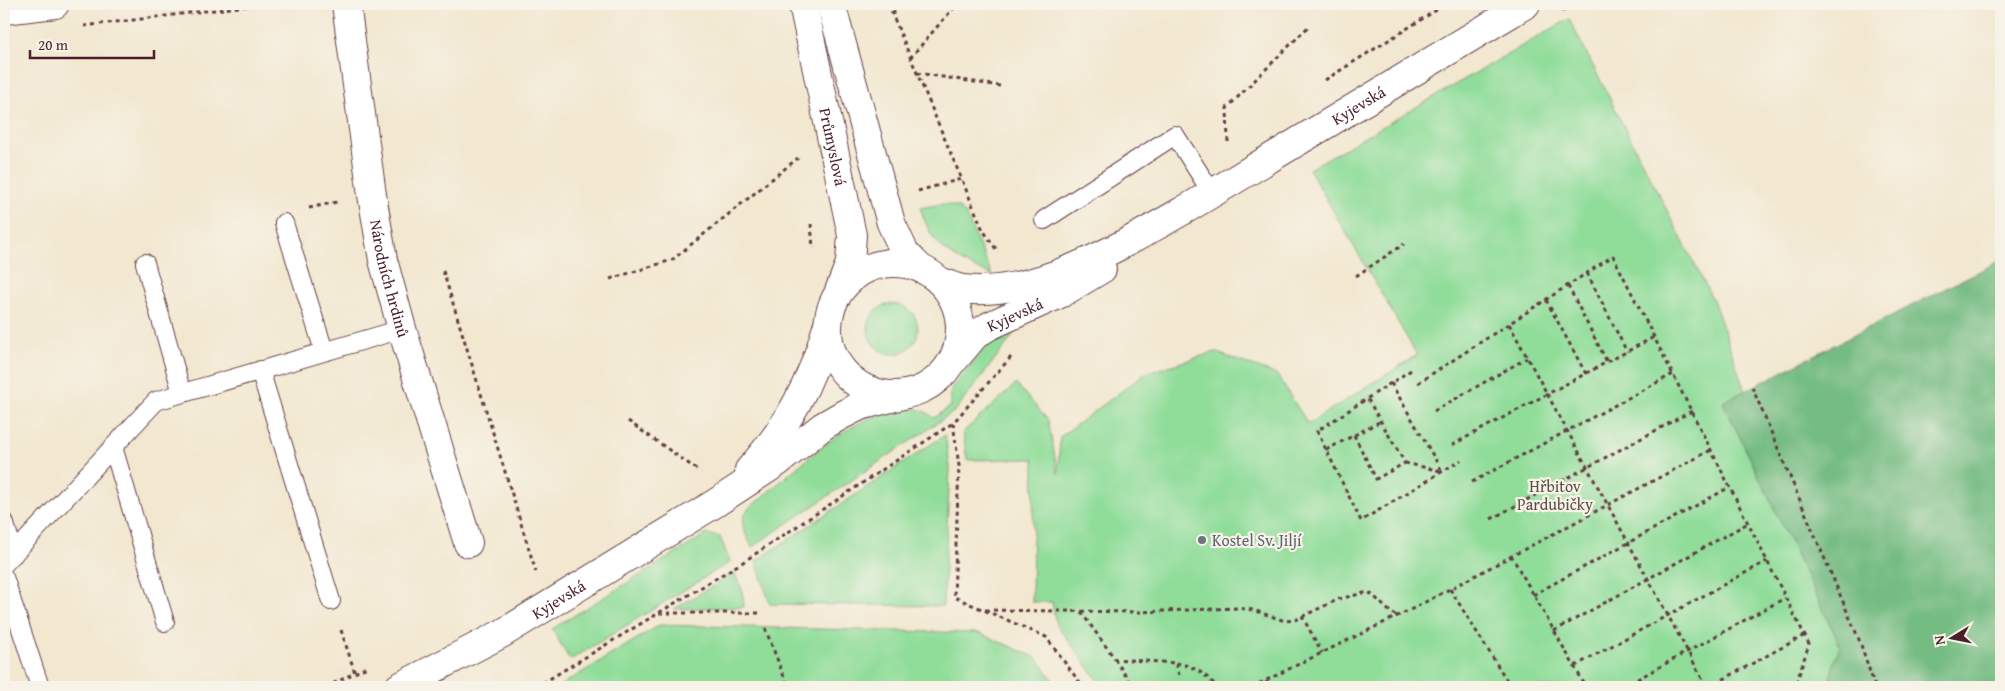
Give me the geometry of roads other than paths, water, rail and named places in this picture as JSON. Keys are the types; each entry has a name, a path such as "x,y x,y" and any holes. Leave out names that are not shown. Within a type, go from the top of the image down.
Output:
{"street":[{"path":"4,10 55,4"},
{"name":"Národních hrdinů","path":"346,4 372,195 383,260 402,329 468,543"},
{"name":"Průmyslová","path":"803,4 852,234 850,263 839,291"},
{"path":"831,4 892,223 905,253 930,274 955,304 961,330 955,356 948,368 933,383 903,395 890,395 864,388 843,372 835,361 830,348 828,322 830,311 839,291 858,273 869,267 894,262 930,274"},
{"name":"Kyjevská","path":"930,274 961,289 978,290 1016,286 1044,278 1093,259 1202,200 1519,6"},
{"name":"Kyjevská","path":"948,368 976,335 1008,316 1062,293 1083,281 1202,200"},
{"name":"Kyjevská","path":"714,504 746,474 785,426 808,383 820,352 828,322"},
{"name":"Kyjevská","path":"399,687 503,633 714,504 778,462 823,426 860,406 903,395"}],"lane":[{"path":"1044,220 1175,135 1202,200"},
{"path":"284,223 324,351"},
{"path":"145,263 182,393"},
{"path":"9,559 156,401 402,329"},
{"path":"260,370 331,601"},
{"path":"113,447 165,622"},
{"path":"4,521 9,559"},
{"path":"4,577 40,687"}],"place":[{"name":"Kostel Sv. Jiljí","path":"1202,540"}],"park label":[{"name":"Hřbitov Pardubičky","path":"1555,495"}]}
